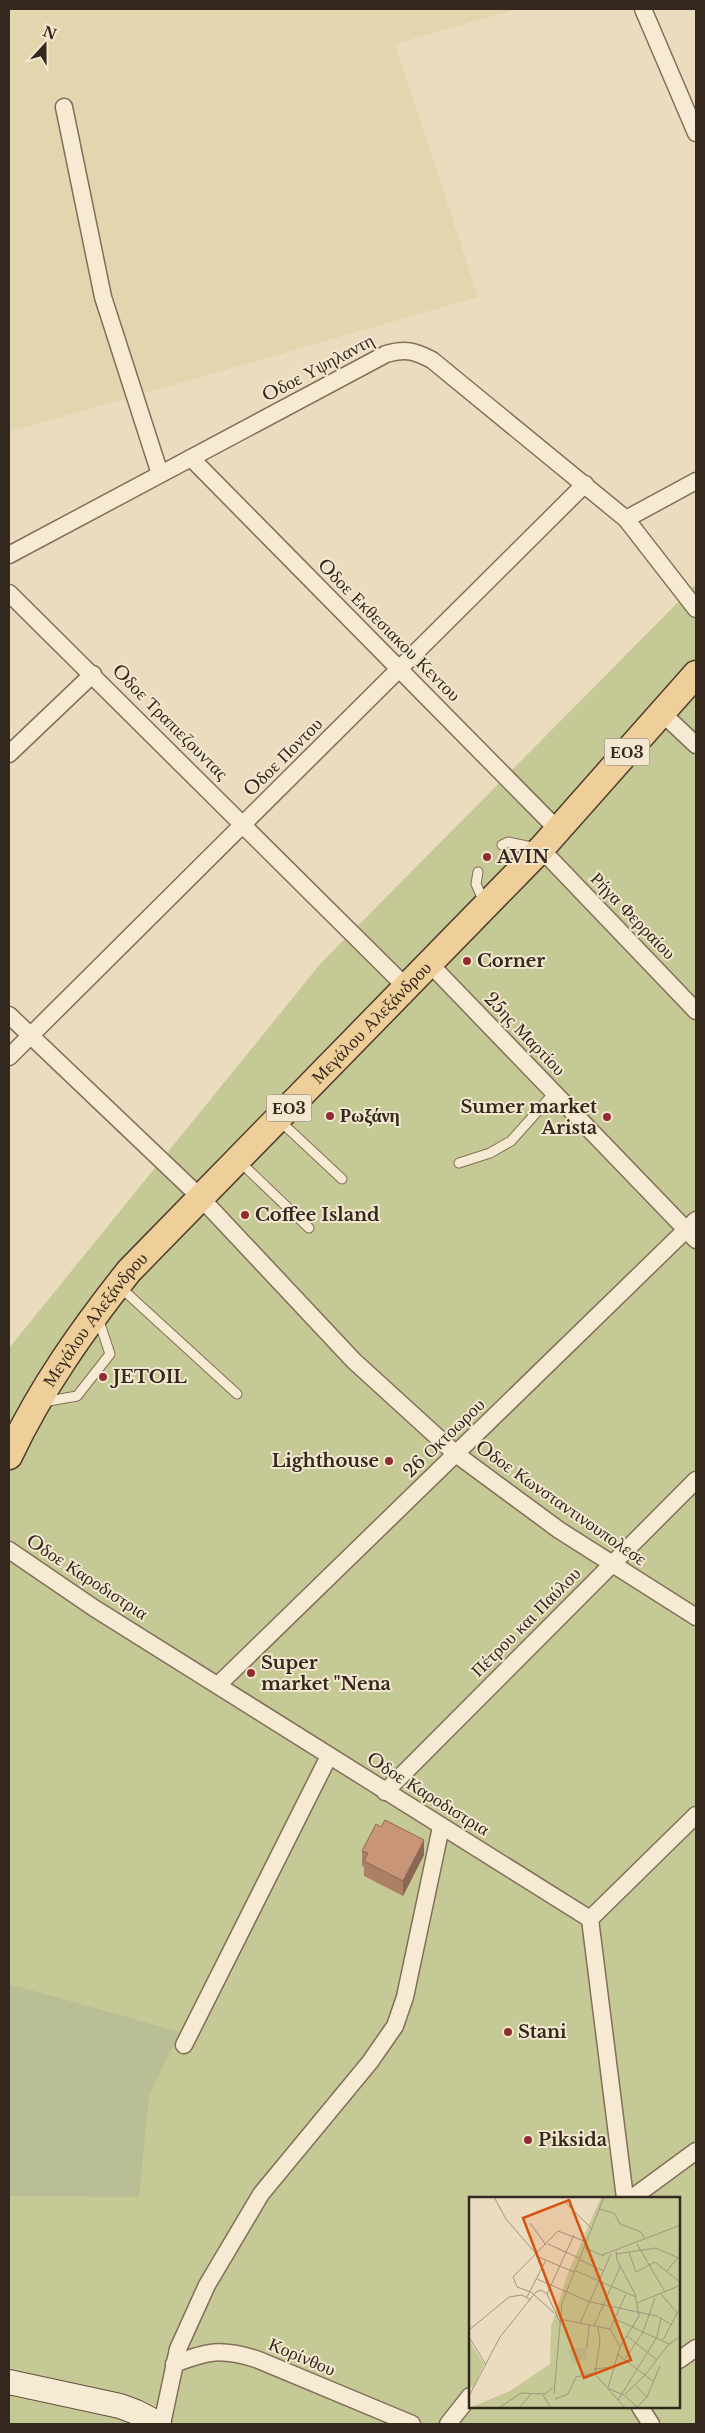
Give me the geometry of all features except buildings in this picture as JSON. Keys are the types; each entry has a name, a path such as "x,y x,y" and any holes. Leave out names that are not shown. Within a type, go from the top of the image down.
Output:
{"main road":[{"name":"Μεγάλου Αλεξάνδρου","path":"9,1456 53,1374 96,1312 118,1285 541,849 696,674"},
{"path":"9,2382 120,2406 160,2424"}],"street":[{"path":"643,9 696,133"},
{"path":"64,107 103,297 160,474"},
{"name":"Oδοε Υψηλαντη","path":"9,555 386,354 399,350 415,351 432,360 626,519 696,609"},
{"name":"Oδοε Εκθεσιακου Κεντου","path":"191,458 558,830"},
{"path":"626,519 696,480"},
{"name":"Oδοε Ποντου","path":"9,1057 585,484"},
{"name":"Oδοε Τραπιεζουντας","path":"9,593 93,674 407,988"},
{"path":"9,754 93,674"},
{"path":"662,713 696,745"},
{"name":"Ρήγα Φερραίου","path":"541,849 696,1011"},
{"name":"25ης Μαρτίου","path":"430,964 554,1093 693,1230"},
{"name":"Oδοε Κωνσταντινουπολεσε","path":"9,1015 201,1198 354,1361 456,1454 513,1498 611,1565 696,1618"},
{"name":"26 Οκτοωρου","path":"219,1684 456,1454 693,1230"},
{"name":"Πέτρου και Παύλου","path":"385,1792 696,1480"},
{"name":"Oδοε Καροδιστρια","path":"9,1550 94,1608 219,1684 385,1792 590,1920"},
{"path":"184,2045 329,1756"},
{"path":"626,2197 590,1920 696,1815"},
{"path":"160,2424 174,2364 206,2285 261,2194 370,2062 395,2026 405,1997 441,1826"},
{"path":"633,2197 696,2151"},
{"path":"680,2359 696,2348"},
{"name":"Κορίνθου","path":"174,2364 203,2353 236,2353 256,2359 412,2424"},
{"path":"448,2424 469,2397"},
{"path":"641,2408 651,2424"}],"lane":[{"path":"502,845 508,842 541,849"},
{"path":"478,872 476,884 485,906"},
{"path":"459,1163 490,1153 511,1142 554,1093"},
{"path":"278,1119 342,1179"},
{"path":"238,1160 309,1228"},
{"path":"118,1285 237,1394"},
{"path":"36,1404 78,1396 110,1354 96,1312"}],"shaded area":[{"path":"9,9 509,9 510,11 395,44 478,297 9,432"}],"green space":[{"path":"696,584 696,2424 9,2424 9,1348 321,963"},
{"path":"9,1984 180,2032 149,2096 139,2197 9,2196"}],"place":[{"name":"AVIN","path":"487,857"},
{"name":"Corner","path":"467,961"},
{"name":"Ρωξάνη","path":"330,1116"},
{"name":"Sumer market Arista","path":"607,1117"},
{"name":"Coffee Island","path":"245,1215"},
{"name":"JETOIL","path":"103,1377"},
{"name":"Lighthouse","path":"389,1461"},
{"name":"Super market \"Nena","path":"251,1673"},
{"name":"Stani","path":"508,2032"},
{"name":"Piksida","path":"528,2140"}]}
